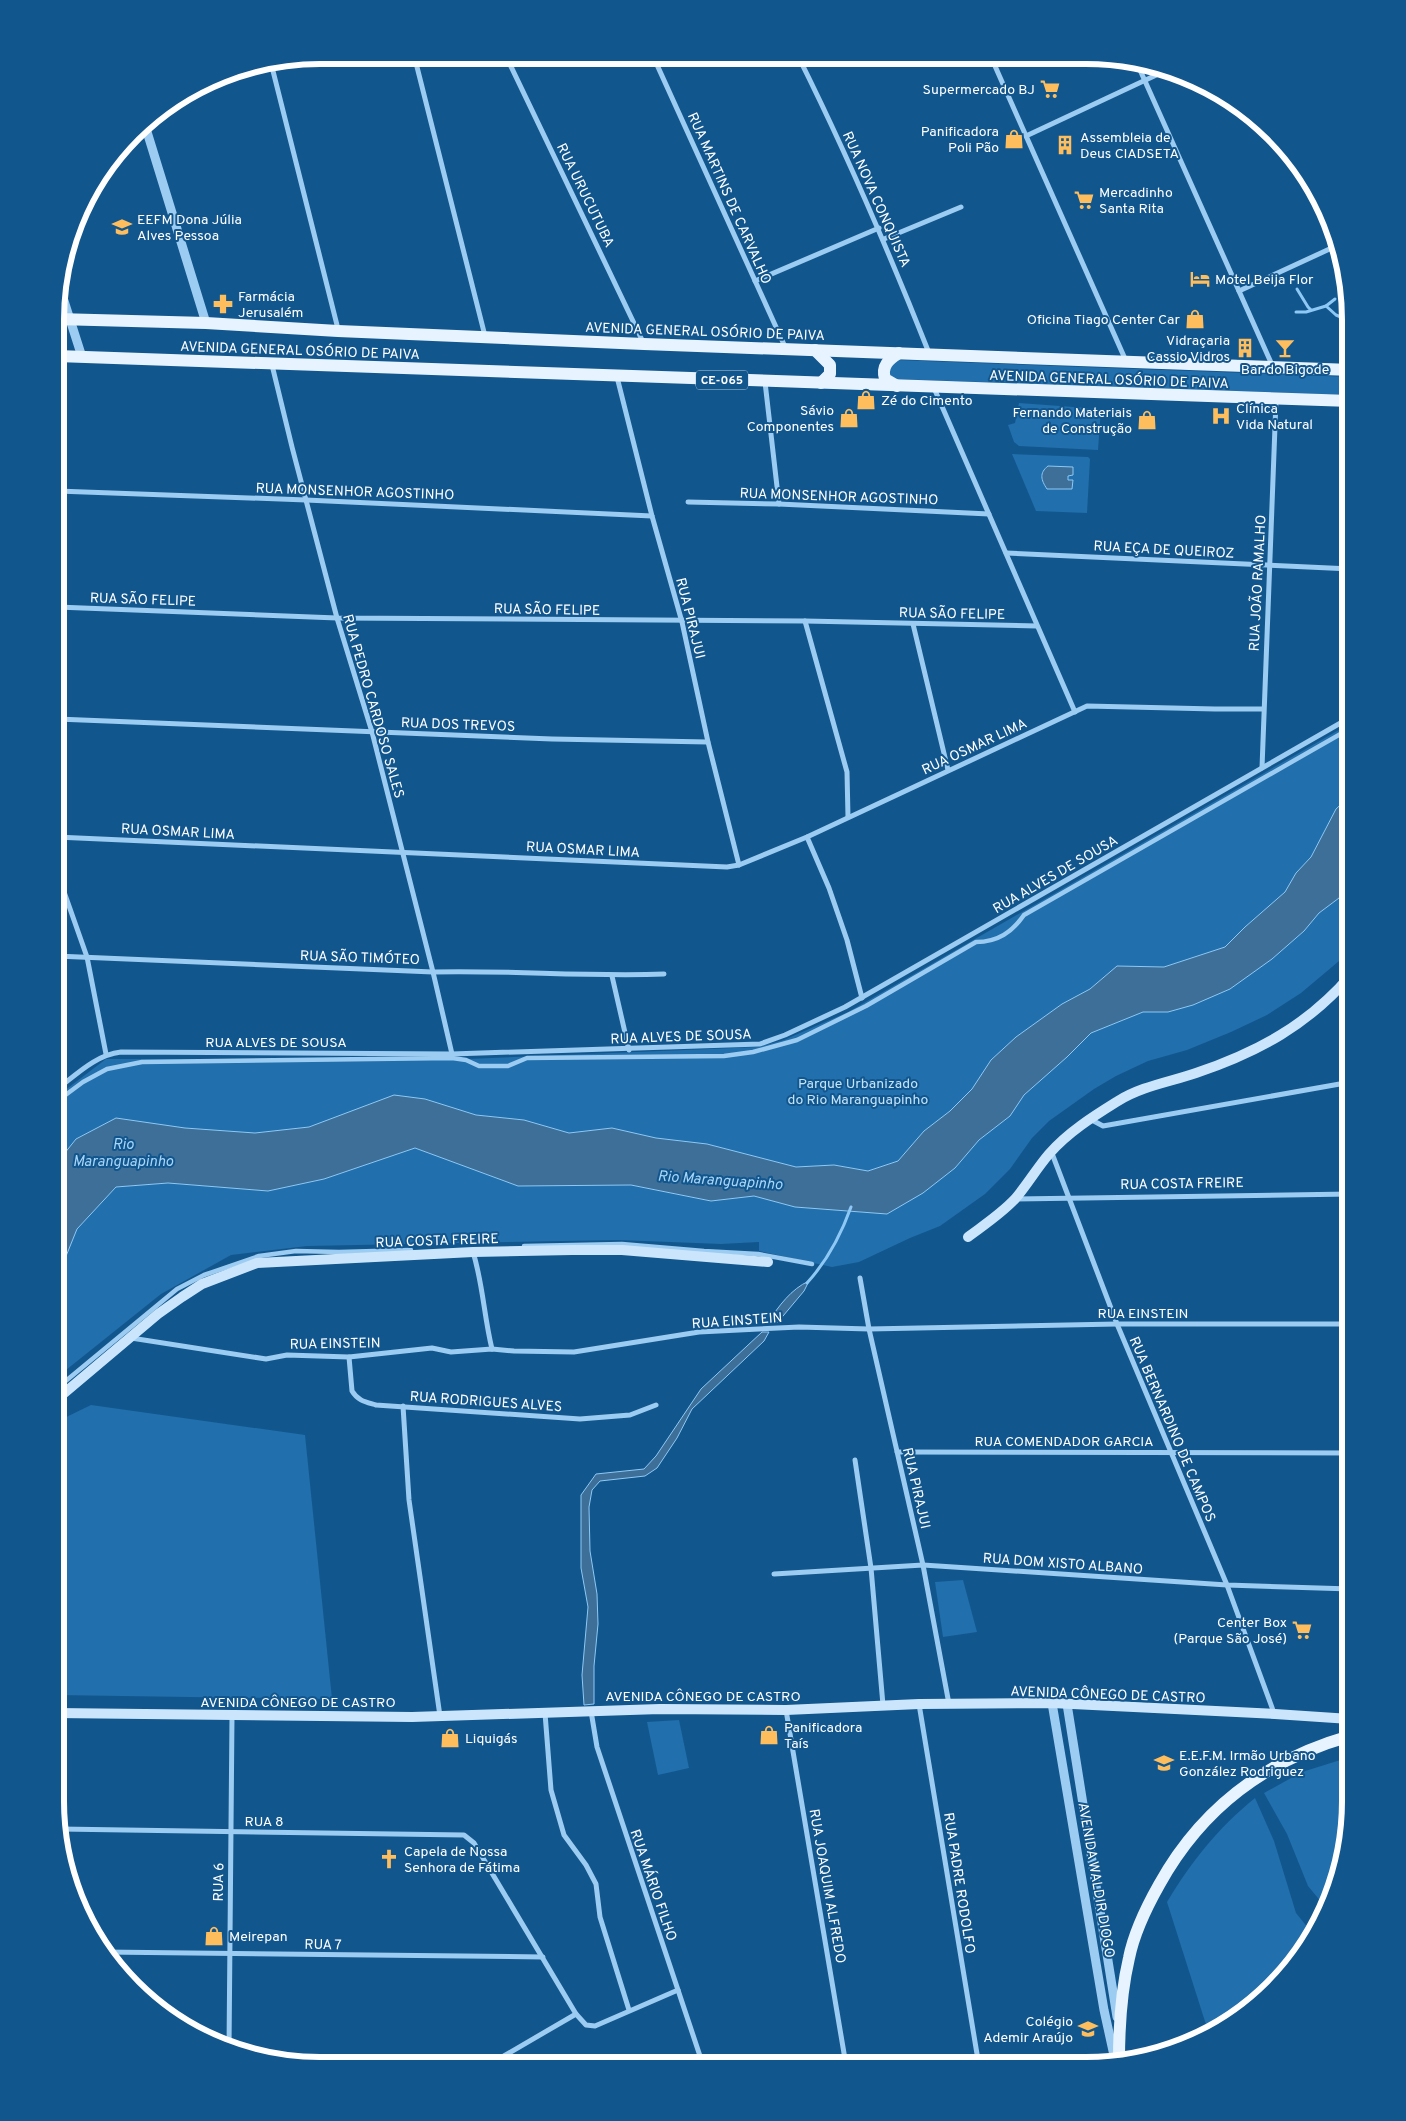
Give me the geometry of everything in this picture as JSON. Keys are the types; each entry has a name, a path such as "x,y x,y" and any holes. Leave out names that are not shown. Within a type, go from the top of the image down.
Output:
{"main road":[{"name":"AVENIDA GENERAL OSÓRIO DE PAIVA","path":"64,319 486,338 1342,370"},
{"path":"815,350 830,365 830,374 821,383"},
{"path":"897,386 889,383 884,374 888,361 899,353"},
{"name":"AVENIDA GENERAL OSÓRIO DE PAIVA","path":"64,356 1342,401"},
{"path":"968,1237 996,1217 1015,1199 1049,1154 1065,1138 1090,1119 1120,1099 1150,1086 1204,1070 1276,1038 1312,1015 1342,986"},
{"name":"RUA COSTA FREIRE","path":"64,1393 158,1314 202,1284 257,1263 473,1252 622,1250 768,1262"},
{"name":"AVENIDA CÔNEGO DE CASTRO","path":"64,1713 232,1716 440,1716 705,1708 786,1710 919,1704 1052,1703 1342,1718"},
{"name":"AVENIDA WALDIR DIOGO","path":"1117,2055 1121,1997 1129,1956 1146,1907 1172,1862 1206,1818 1243,1786 1275,1766 1321,1745 1342,1738"}],"street":[{"path":"416,64 486,338"},
{"name":"RUA URUCUTUBA","path":"513,64 644,344"},
{"name":"RUA MARTINS DE CARVALHO","path":"657,64 786,349"},
{"name":"RUA NOVA CONQUISTA","path":"802,64 884,239 929,354"},
{"path":"994,64 1126,361"},
{"path":"272,69 338,332"},
{"path":"1140,70 1273,367"},
{"path":"1026,136 1159,74"},
{"path":"147,131 206,324"},
{"path":"884,239 961,207"},
{"path":"755,281 879,228"},
{"path":"1239,291 1332,248"},
{"path":"64,319 82,357"},
{"name":"RUA PEDRO CARDOSO SALES","path":"272,364 337,618 372,732 404,853 452,1054"},
{"name":"RUA PIRAJUI","path":"617,377 652,516 682,622 708,742 739,865"},
{"path":"765,382 779,504"},
{"path":"934,388 1075,712"},
{"name":"RUA JOÃO RAMALHO","path":"1262,768 1276,399"},
{"name":"RUA MONSENHOR AGOSTINHO","path":"64,491 652,516"},
{"name":"RUA MONSENHOR AGOSTINHO","path":"688,502 779,504 989,514"},
{"name":"RUA EÇA DE QUEIROZ","path":"1006,553 1342,569"},
{"name":"RUA SÃO FELIPE","path":"64,607 337,618 1037,626"},
{"path":"804,622 847,772 849,793 848,817"},
{"path":"913,624 948,770"},
{"name":"RUA OSMAR LIMA","path":"64,837 727,867 739,865 807,837 1087,706 1263,709"},
{"name":"RUA DOS TREVOS","path":"64,719 552,739 708,742"},
{"name":"RUA ALVES DE SOUSA","path":"106,1054 121,1052 452,1054 629,1050 760,1044 793,1031 862,998 1342,722"},
{"path":"64,1096 83,1082 107,1069 142,1062 452,1058 466,1060 479,1066 508,1066 527,1058 724,1056 754,1052 797,1040 851,1014 976,942 990,942 1015,928 1024,915 1342,733"},
{"path":"807,837 829,888 847,940 862,998"},
{"path":"64,892 87,957 106,1054 64,1084"},
{"name":"RUA SÃO TIMÓTEO","path":"64,956 433,972 475,971 612,976 664,974"},
{"path":"612,976 629,1050"},
{"path":"1340,988 1342,993"},
{"path":"1090,1119 1103,1126 1342,1084"},
{"name":"RUA BERNARDINO DE CAMPOS","path":"1049,1154 1053,1156 1117,1324 1227,1585 1275,1714"},
{"name":"RUA COSTA FREIRE","path":"1015,1199 1342,1194"},
{"path":"64,1382 177,1289 204,1274 259,1256 296,1251 339,1252 622,1244 758,1254 812,1264"},
{"path":"473,1252 483,1288 484,1315 492,1349"},
{"name":"RUA PIRAJUI","path":"860,1278 869,1329 923,1565 949,1704"},
{"name":"RUA EINSTEIN","path":"130,1338 266,1359 287,1354 349,1357 432,1348 451,1352 492,1349 574,1352 699,1332 799,1327 869,1329 1117,1324 1342,1324"},
{"name":"RUA RODRIGUES ALVES","path":"349,1357 352,1391 357,1399 376,1405 580,1419 630,1415 656,1405"},
{"path":"403,1406 409,1500 440,1716"},
{"name":"RUA COMENDADOR GARCIA","path":"898,1452 1342,1453"},
{"path":"855,1460 871,1568 883,1706"},
{"name":"RUA DOM XISTO ALBANO","path":"774,1574 923,1565 1227,1585 1342,1589"},
{"name":"AVENIDA WALDIR DIOGO","path":"1052,1703 1104,2010 1116,2055"},
{"name":"RUA PADRE RODOLFO","path":"919,1704 978,2057"},
{"name":"AVENIDA WALDIR DIOGO","path":"1067,1704 1119,2028"},
{"name":"RUA JOAQUIM ALFREDO","path":"786,1710 845,2057"},
{"name":"RUA MÁRIO FILHO","path":"592,1711 597,1747 699,2057"},
{"path":"545,1712 551,1790 564,1835 586,1865 596,1884 600,1917 629,2010"},
{"name":"RUA 6","path":"229,2041 232,1716"},
{"name":"RUA 8","path":"65,1829 461,1834 468,1836 543,1958"},
{"path":"1076,1852 1089,1850"},
{"name":"RUA 7","path":"113,1952 543,1958"},
{"path":"543,1958 576,2014 582,2022 590,2027 678,1990"},
{"path":"502,2057 576,2014"}],"green space":[{"path":"897,360 1342,377 1342,395 894,379 890,377 890,366"},
{"path":"1019,403 1101,409 1098,450 1019,446 1014,442 1008,425 1015,423"},
{"path":"1012,454 1088,457 1090,459 1087,513 1036,511"},
{"name":"Parque Urbanizado do Rio Maranguapinho","path":"1342,728 1342,803 1336,809 1311,857 1296,873 1286,892 1225,947 1164,967 1117,966 1090,989 1062,1004 1016,1037 991,1060 972,1089 950,1111 924,1131 898,1161 868,1171 834,1165 796,1167 707,1144 656,1138 612,1128 569,1133 524,1120 476,1115 425,1099 369,1104 356,1111 309,1127 255,1133 185,1128 116,1118 76,1139 64,1154 64,1091 106,1059 467,1059 758,1047 784,1040 848,1012"},
{"path":"1342,894 1342,959 1301,993 1267,1015 1231,1032 1187,1050 1148,1061 1094,1089 1049,1121 1032,1138 1010,1169 985,1194 940,1226 859,1262 832,1267 759,1251 759,1242 721,1244 618,1240 307,1246 231,1255 161,1294 64,1372 64,1261 77,1229 116,1187 168,1183 268,1191 324,1179 415,1148 518,1186 631,1185 711,1201 754,1196 795,1207 887,1214 955,1168 979,1140 1010,1116 1024,1095 1091,1033 1143,1012 1168,1012 1272,959 1304,931 1319,913"},
{"path":"91,1405 305,1435 332,1699 64,1695 64,1418"},
{"path":"963,1580 977,1632 943,1637 935,1582"},
{"path":"679,1720 689,1768 658,1775 647,1722"},
{"path":"1342,1760 1342,1818 1340,1835 1334,1868 1322,1902 1308,1886 1287,1834 1264,1793 1302,1772"},
{"path":"1255,1798 1274,1841 1296,1913 1308,1928 1279,1970 1255,1994 1229,2014 1207,2027 1167,1902 1206,1846"}],"water":[{"path":"1048,466 1073,467 1073,475 1068,476 1068,480 1073,480 1072,489 1047,489 1043,483 1042,474"},
{"name":"Rio Maranguapinho","path":"1342,803 1342,894 1319,913 1304,931 1272,959 1230,989 1193,1005 1168,1012 1143,1012 1091,1033 1024,1095 1010,1116 979,1140 955,1168 923,1193 887,1214 795,1207 754,1196 711,1201 631,1185 518,1186 415,1148 324,1179 268,1191 168,1183 116,1187 77,1229 64,1261 64,1154 76,1139 116,1118 185,1128 255,1133 309,1127 394,1095 425,1099 476,1115 524,1120 569,1133 612,1128 656,1138 707,1144 796,1167 834,1165 868,1171 898,1161 924,1131 950,1111 972,1089 991,1060 1016,1037 1062,1004 1090,989 1117,966 1164,967 1225,947 1285,892 1296,873 1311,857 1336,809"},
{"path":"809,1281 804,1291 778,1322 768,1322 791,1293"},
{"path":"762,1332 769,1332 764,1341 692,1409 677,1438 657,1468 645,1476 600,1481 592,1490 589,1507 590,1551 597,1594 598,1624 594,1666 594,1704 584,1705 582,1675 588,1607 581,1568 581,1495 596,1474 644,1469 656,1456 701,1389"}],"waterway":[{"path":"1297,289 1311,310"},
{"path":"1335,299 1326,306 1342,318"},
{"path":"1296,312 1306,312 1326,306"},
{"path":"807,1283 833,1247 851,1207"}],"place":[{"name":"Supermercado BJ","path":"1050,89"},
{"name":"Panificadora Poli Pão","path":"1014,139"},
{"name":"Assembleia de Deus CIADSETA","path":"1065,145"},
{"name":"Mercadinho Santa Rita","path":"1084,200"},
{"name":"EEFM Dona Júlia Alves Pessoa","path":"122,227"},
{"name":"Motel Beija Flor","path":"1200,279"},
{"name":"Farmácia Jerusalém","path":"223,304"},
{"name":"Oficina Tiago Center Car","path":"1195,319"},
{"name":"Vidraçaria Cassio Vidros","path":"1245,348"},
{"name":"Bar do Bigode","path":"1285,348"},
{"name":"Zé do Cimento","path":"866,400"},
{"name":"Clínica Vida Natural","path":"1221,416"},
{"name":"Sávio Componentes","path":"849,418"},
{"name":"Fernando Materiais de Construção","path":"1147,420"},
{"name":"Center Box (Parque São José)","path":"1302,1630"},
{"name":"Panificadora Taís","path":"769,1735"},
{"name":"Liquigás","path":"450,1738"},
{"name":"E.E.F.M. Irmão Urbano González Rodriguez","path":"1164,1763"},
{"name":"Capela de Nossa Senhora de Fátima","path":"389,1859"},
{"name":"Meirepan","path":"214,1936"},
{"name":"Colégio Ademir Araújo","path":"1088,2029"}]}
